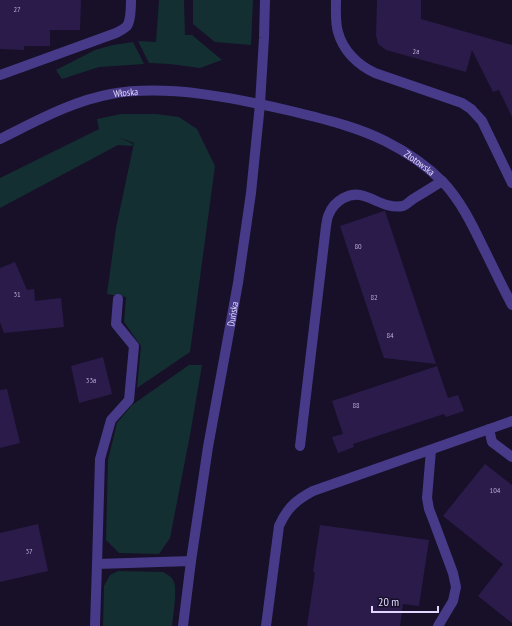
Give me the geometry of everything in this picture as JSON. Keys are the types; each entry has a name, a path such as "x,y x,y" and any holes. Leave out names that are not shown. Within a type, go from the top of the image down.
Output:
{"street":[{"path":"0,76 109,36 123,29 128,25 131,0"},
{"name":"Duńska","path":"183,626 208,446 238,283 252,187 260,104 264,38 264,0"},
{"path":"336,0 338,31 341,41 355,61 366,69 375,73 462,103 471,109 482,121 512,183"},
{"name":"Włoska","path":"1,136 93,97 128,91 143,90 178,92 221,97 260,104"},
{"name":"Złotowska","path":"260,104 346,125 384,140 407,153 426,167 442,181 471,223 512,305"},
{"path":"300,446 328,215 341,199 358,194 386,205 404,206 442,181"},
{"path":"95,626 100,459 112,420 129,400 134,346 116,324 118,298"},
{"path":"266,626 279,526 284,515 293,504 313,490 512,421"},
{"path":"489,429 492,442 512,457"},
{"path":"430,450 427,498 429,509 453,573 456,587 453,601 438,626"},
{"path":"97,564 191,561"}],"green space":[{"path":"159,0 184,0 185,35 192,35 222,60 200,68 149,63 138,41 156,42"},
{"path":"193,0 253,0 251,45 215,42 193,24"},
{"path":"133,42 144,64 99,67 62,79 56,70 95,50"},
{"path":"121,114 156,114 179,117 197,129 215,166 190,352 137,388 141,346 124,322 126,297 107,294 116,228 134,143 118,137 133,144 132,146 118,145 0,208 0,178 99,129 97,119"},
{"path":"189,365 202,365 170,538 159,554 119,553 106,540 108,460 117,423 132,405"},
{"path":"118,571 163,572 171,577 175,589 172,626 103,626 104,586 110,575"}],"building":[{"path":"0,0 81,0 80,30 50,30 50,46 24,46 24,50 0,49"},
{"path":"377,0 421,0 421,19 512,45 512,117 499,90 493,92 472,50 466,72 386,50 378,44 376,35"},
{"path":"384,211 436,364 384,358 340,226"},
{"path":"15,262 27,290 34,289 35,301 61,298 64,327 4,333 0,322 0,268"},
{"path":"103,357 112,394 79,403 71,366"},
{"path":"437,366 448,398 458,395 464,411 446,417 444,414 353,444 354,447 338,453 332,437 343,434 332,401"},
{"path":"7,389 20,443 0,448 0,390"},
{"path":"485,464 512,485 512,623 478,596 503,564 443,516"},
{"path":"38,524 48,571 0,582 0,533"},
{"path":"320,525 429,540 419,606 403,604 400,626 307,626"}]}
